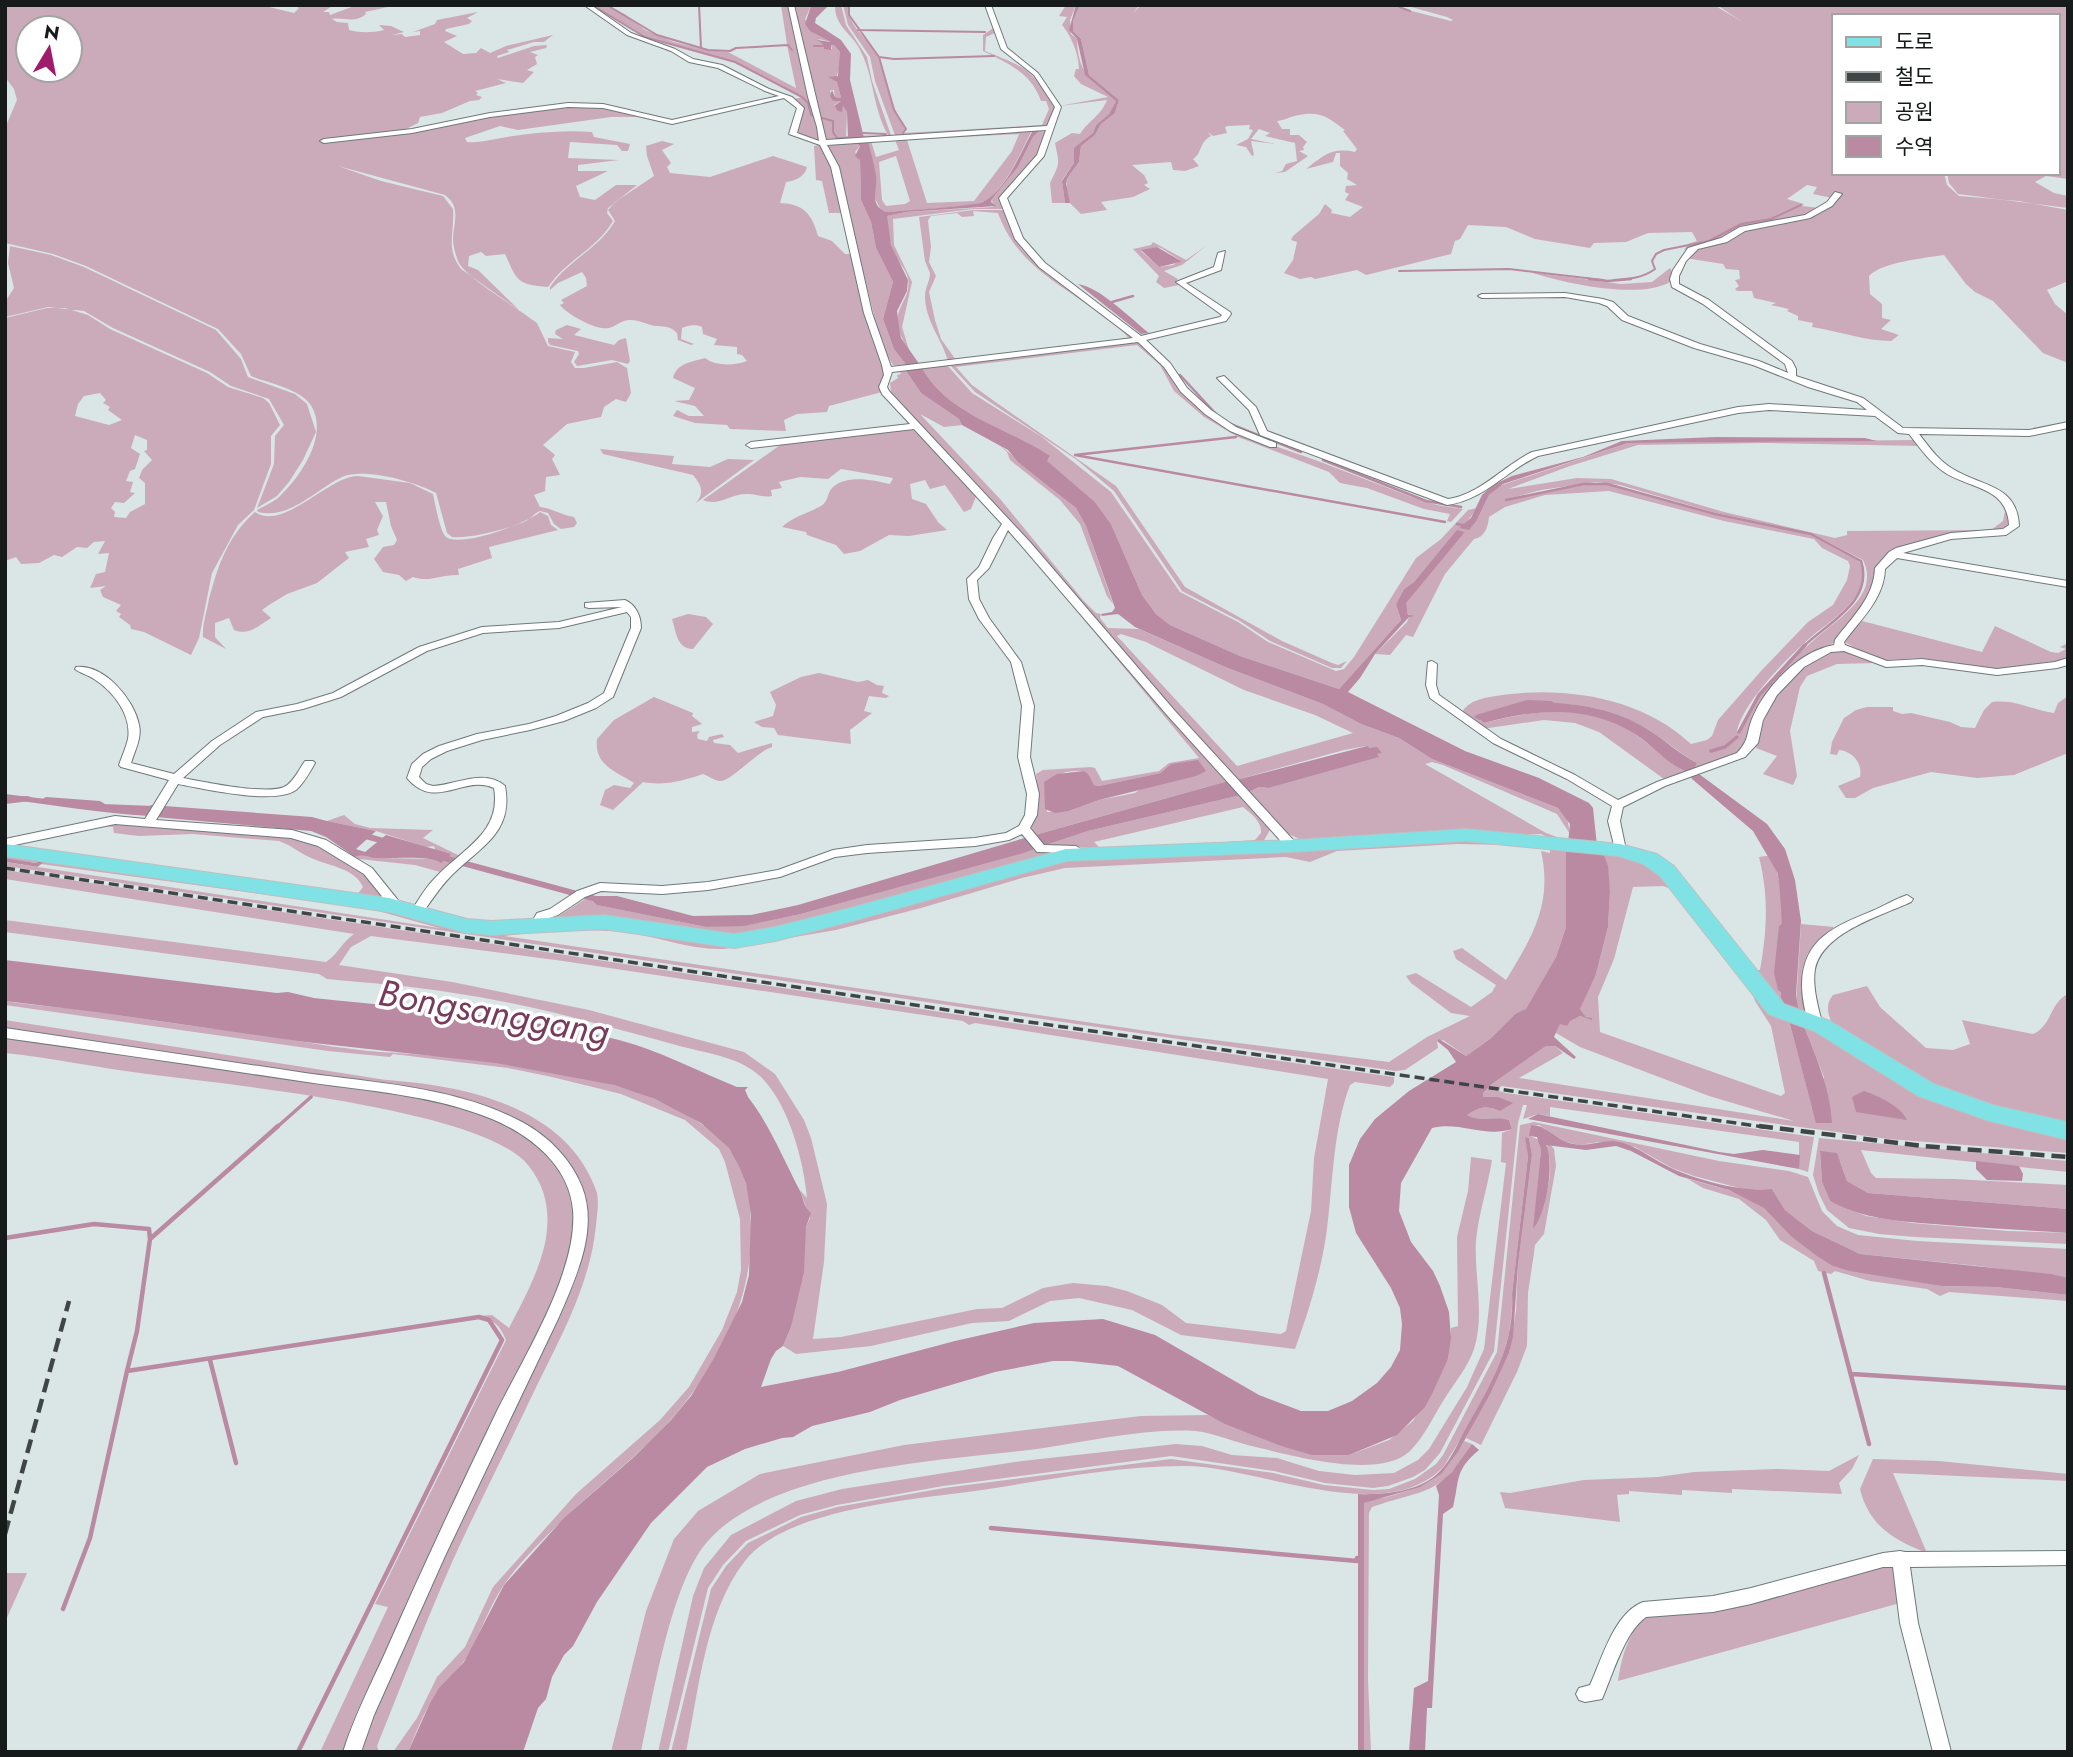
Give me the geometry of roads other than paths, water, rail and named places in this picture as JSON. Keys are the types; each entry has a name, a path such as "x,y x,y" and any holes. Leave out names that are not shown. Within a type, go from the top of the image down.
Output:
{"main road":[{"path":"5,850 407,910 467,926 491,928 604,922 702,938 734,940 753,938 853,914 1066,855 1292,846 1466,835 1612,849 1650,859 1667,871 1764,997 1926,1090 1989,1113 2068,1131"}],"street":[{"path":"587,5 629,34 673,50 695,62 720,65 767,90 790,98 801,108 794,135 822,144 1045,129"},
{"path":"791,5 805,98 821,127 822,144 835,167 868,313 887,370 888,375 883,387 1292,846"},
{"path":"988,5 1004,49 1035,74 1058,107 1045,129 1046,145 1035,163 1003,198 1019,240 1026,250 1058,279 1087,297 1141,340 1167,365 1192,399 1225,425 1318,458 1380,475 1433,499 1454,502 1473,496 1525,458 1535,454 1738,410 1769,407 1876,413"},
{"path":"324,141 412,131 490,115 569,105 612,107 672,122 771,99 805,98"},
{"path":"1791,378 1793,369 1789,363 1747,335 1723,311 1675,285 1674,279 1681,258 1689,250 1722,241 1742,229 1804,217 1831,205 1838,194"},
{"path":"887,370 1141,340 1226,317 1224,312 1180,282 1218,268 1222,253"},
{"path":"1482,296 1558,294 1611,304 1625,318 1696,346 1756,363 1791,378 1860,400 1896,429 2029,433 2068,425"},
{"path":"1221,378 1253,409 1264,433 1318,458"},
{"path":"751,444 917,426"},
{"path":"1840,647 1839,642 1871,600 1881,576 1880,568 1893,554 1951,536 2006,532 2014,526 2013,511 2007,501 1993,489 1960,477 1942,466 1912,431"},
{"path":"1007,525 999,535 985,566 972,579 974,599 984,620 1016,662 1028,706 1024,757 1033,794 1027,832"},
{"path":"1893,554 2068,584"},
{"path":"5,843 105,821 150,820 304,837 322,843 368,871 407,910 489,836 498,822 504,797 499,786 490,781 446,789 422,787 413,778 413,771 423,760 450,745 533,726 609,695 636,628 636,617 625,603 589,606"},
{"path":"150,820 176,779 203,753 254,717 337,695 424,649 482,630 559,625 630,608"},
{"path":"1618,804 1700,769 1735,759 1745,752 1752,743 1763,707 1773,693 1807,660 1821,652 1840,647 1886,664 1922,662 1997,672 2057,665 2068,661"},
{"path":"1432,664 1431,690 1434,696 1497,741 1572,777 1618,804"},
{"path":"80,669 92,671 107,681 131,713 134,735 125,765 227,789 283,792 295,784 309,763"},
{"path":"1612,849 1618,804"},
{"path":"1027,832 1041,849 1104,853"},
{"path":"536,925 541,916 554,912 580,894 600,887 662,890 708,886 780,873 833,854 867,849 975,842 1027,832"},
{"path":"1800,1017 1807,991 1807,972 1823,943 1835,931 1849,923 1879,914 1907,899"},
{"path":"5,1033 457,1102 496,1115 531,1133 554,1155 572,1179 579,1202 580,1228 560,1300 435,1560 352,1752"},
{"path":"1900,1558 1909,1623 1942,1752"},
{"path":"1585,1694 1595,1693 1624,1629 1633,1617 1643,1611 1713,1604 1833,1572 1900,1558 2068,1558"}],"water":[{"path":"829,5 816,18 815,23 841,40 851,54 850,80 864,138 848,138 847,112 843,106 842,112 838,111 834,106 841,101 833,101 830,96 832,90 835,97 841,98 837,82 828,77 838,76 840,52 834,45 831,45 831,50 824,49 822,43 817,40 831,42 810,31 805,24 811,6"},
{"path":"1076,5 1080,5 1073,21 1073,31 1081,39 1089,75 1119,100 1115,113 1081,146 1079,162 1066,184 1070,203 1065,203 1062,181 1074,163 1074,148 1093,133 1096,125 1109,114 1116,101 1085,75 1077,39 1069,30"},
{"path":"1039,131 1033,137 1018,167 992,199 991,202 996,206 906,212 887,216 891,245 908,280 907,291 897,311 901,338 920,365 907,366 894,349 883,319 893,282 876,248 871,222 861,200 860,160 855,156 860,146 855,142 868,141 876,176 875,201 880,209 886,212 983,202 999,189 1032,132"},
{"path":"1157,247 1181,261 1159,267 1141,250"},
{"path":"1078,284 1087,286 1105,297 1149,333 1141,334"},
{"path":"922,368 934,385 963,410 1050,456 1047,461 1095,502 1111,524 1142,595 1156,614 1170,625 1240,656 1339,689 1401,620 1396,604 1404,589 1414,582 1457,530 1465,532 1406,603 1408,615 1415,616 1409,617 1375,654 1348,692 1465,751 1539,778 1589,803 1593,808 1597,846 1568,843 1570,824 1558,808 1432,759 1399,738 1361,724 1323,704 1225,667 1135,627 1118,614 1102,616 1101,614 1112,612 1115,608 1086,526 1076,508 1018,462 1008,450 962,425 959,419 921,393 906,371"},
{"path":"1716,437 1865,438 1877,441 1628,443 1503,484 1489,495 1469,530 1459,528 1471,518 1482,495 1493,485 1512,476 1583,457 1622,441"},
{"path":"1546,703 1585,706 1636,722 1697,763 1695,768 1687,772 1679,768 1635,734 1598,718 1542,712 1484,723 1480,719 1500,710"},
{"path":"1367,746 1377,747 1382,753 1377,754 1379,757 1269,788 1259,787 1247,793 1236,780"},
{"path":"1198,760 1206,771 1196,776 1099,800 1069,811 1055,813 1045,809 1044,782 1057,774 1084,771 1094,785 1099,786 1161,773 1171,764"},
{"path":"1699,774 1767,824 1785,849 1795,880 1801,921 1796,995 1799,1015 1784,1004 1781,997 1780,891 1772,851 1766,838 1750,820 1692,776"},
{"path":"1228,781 1241,795 1088,831 1043,846 1035,835"},
{"path":"5,794 78,803 153,806 150,816 132,815 5,799"},
{"path":"160,809 327,821 376,831 356,849 365,852 386,835 451,854 441,863 421,858 355,857 326,837 311,831 155,817"},
{"path":"1028,837 1035,849 801,914 744,926 706,927 597,905 589,898 617,896 693,916 751,915 798,905"},
{"path":"1566,846 1602,850 1608,866 1608,927 1596,974 1580,1009 1592,1020 1580,1016 1570,1021 1567,1026 1560,1024 1554,1037 1576,1057 1574,1059 1555,1046 1546,1046 1483,1093 1483,1097 1498,1097 1513,1103 1500,1111 1483,1108 1467,1115 1509,1120 1512,1129 1492,1132 1452,1126 1432,1128 1401,1183 1399,1211 1411,1242 1433,1271 1440,1286 1449,1312 1451,1338 1448,1359 1425,1407 1397,1435 1349,1455 1312,1455 1225,1424 1118,1366 1053,1361 995,1372 900,1400 870,1412 812,1426 793,1437 745,1449 707,1467 651,1523 597,1602 573,1646 564,1655 552,1677 546,1699 538,1708 523,1752 408,1752 430,1703 439,1688 464,1662 504,1585 564,1518 635,1456 671,1420 691,1396 713,1360 742,1302 749,1275 751,1216 746,1183 729,1148 701,1123 655,1099 614,1085 496,1063 305,1042 5,1001 5,960 277,993 288,992 314,998 505,1019 581,1031 664,1055 737,1087 748,1087 745,1090 748,1097 769,1130 811,1213 806,1227 804,1272 791,1327 783,1346 771,1359 761,1387 838,1372 1034,1323 1103,1319 1155,1335 1259,1395 1301,1411 1328,1411 1352,1401 1377,1383 1391,1367 1400,1350 1400,1308 1391,1288 1356,1233 1349,1207 1349,1165 1360,1139 1375,1119 1409,1091 1456,1062 1448,1050 1437,1041 1439,1039 1466,1056 1490,1039 1515,1014 1526,1009 1556,957 1566,927"},
{"path":"1788,1017 1802,1021 1825,1083 1832,1123 1816,1123"},
{"path":"1864,1091 1894,1106 1907,1120 1856,1112 1852,1097"},
{"path":"1538,1114 1719,1152 1734,1154 1763,1150 1800,1155 1799,1169 1528,1119"},
{"path":"1531,1125 1541,1127 1569,1143 1623,1143 1671,1168 1707,1181 1747,1189 1772,1189 1785,1210 1812,1231 1860,1254 2051,1274 2068,1278 2068,1295 1996,1287 1941,1286 1833,1266 1792,1237 1764,1208 1729,1190 1679,1176 1616,1146 1586,1150 1546,1145 1550,1164 1548,1188 1542,1212 1533,1229 1541,1150 1537,1137 1529,1136"},
{"path":"1525,1137 1529,1138 1532,1155 1518,1265 1513,1337 1509,1353 1458,1452 1441,1474 1420,1487 1364,1503 1364,1752 1358,1752 1358,1494 1409,1489 1436,1475 1452,1454 1492,1381 1505,1348 1512,1313 1528,1156"},
{"path":"1820,1151 1837,1153 1847,1181 1868,1193 2068,1209 2068,1233 1906,1222 1855,1212 1830,1201 1822,1182"},
{"path":"1976,1161 2019,1166 2023,1174 2022,1181 1987,1180 1976,1169"},
{"path":"1472,1444 1479,1450 1465,1464 1453,1507 1443,1514 1432,1708 1427,1708 1425,1752 1409,1752 1414,1688 1428,1681 1439,1495 1436,1486 1452,1472"}],"waterway":[{"path":"592,5 645,37 735,62 802,97 808,103 811,115 833,121 833,132 837,138 848,138"},
{"path":"607,5 657,35 701,48"},
{"path":"699,5 701,48"},
{"path":"849,5 849,15 860,30"},
{"path":"1394,5 1410,11"},
{"path":"860,30 985,32"},
{"path":"860,30 879,57"},
{"path":"701,48 730,51 736,48 788,45 792,50"},
{"path":"814,46 822,46"},
{"path":"879,57 894,59 994,56"},
{"path":"879,57 894,110 906,129 903,133"},
{"path":"863,133 886,134"},
{"path":"1614,280 1636,278 1650,272 1655,269 1652,261 1656,254 1664,250 1709,241 1741,224 1771,219 1801,205"},
{"path":"1399,271 1509,269 1603,280"},
{"path":"1589,279 1631,279"},
{"path":"1112,302 1133,296"},
{"path":"1180,375 1216,414"},
{"path":"1228,423 1301,452"},
{"path":"1236,437 1075,455 1445,522"},
{"path":"1323,460 1426,501 1461,507"},
{"path":"1506,500 1584,484 1607,484 1715,514 1811,534 1861,561 1863,575 1855,600 1804,646"},
{"path":"1457,524 1463,525"},
{"path":"1739,732 1759,695 1804,646"},
{"path":"1479,717 1527,703 1551,704"},
{"path":"1711,751 1725,747 1737,737"},
{"path":"1696,777 1757,829 1781,870"},
{"path":"5,801 27,799"},
{"path":"46,800 100,804"},
{"path":"151,808 312,820 330,825"},
{"path":"355,833 394,844"},
{"path":"433,855 603,901"},
{"path":"5,860 37,865 41,862"},
{"path":"1784,926 1780,973 1784,990"},
{"path":"276,1128 311,1097"},
{"path":"150,1239 278,1126"},
{"path":"5,1238 94,1224 149,1229 150,1239"},
{"path":"127,1371 137,1331 150,1239"},
{"path":"1824,1273 1869,1444"},
{"path":"127,1371 479,1317 489,1320 502,1340 298,1752"},
{"path":"210,1360 236,1463"},
{"path":"63,1609 90,1538 127,1371"},
{"path":"1852,1374 2068,1388"},
{"path":"991,1528 1357,1561 1357,1558"}],"railway":[{"path":"5,868 1008,1019 1771,1128"},
{"path":"1759,1126 1923,1146 2068,1157"},
{"path":"5,1534 69,1301"}],"water label":[{"name":"Bongsanggang","path":"494,1012"}]}
